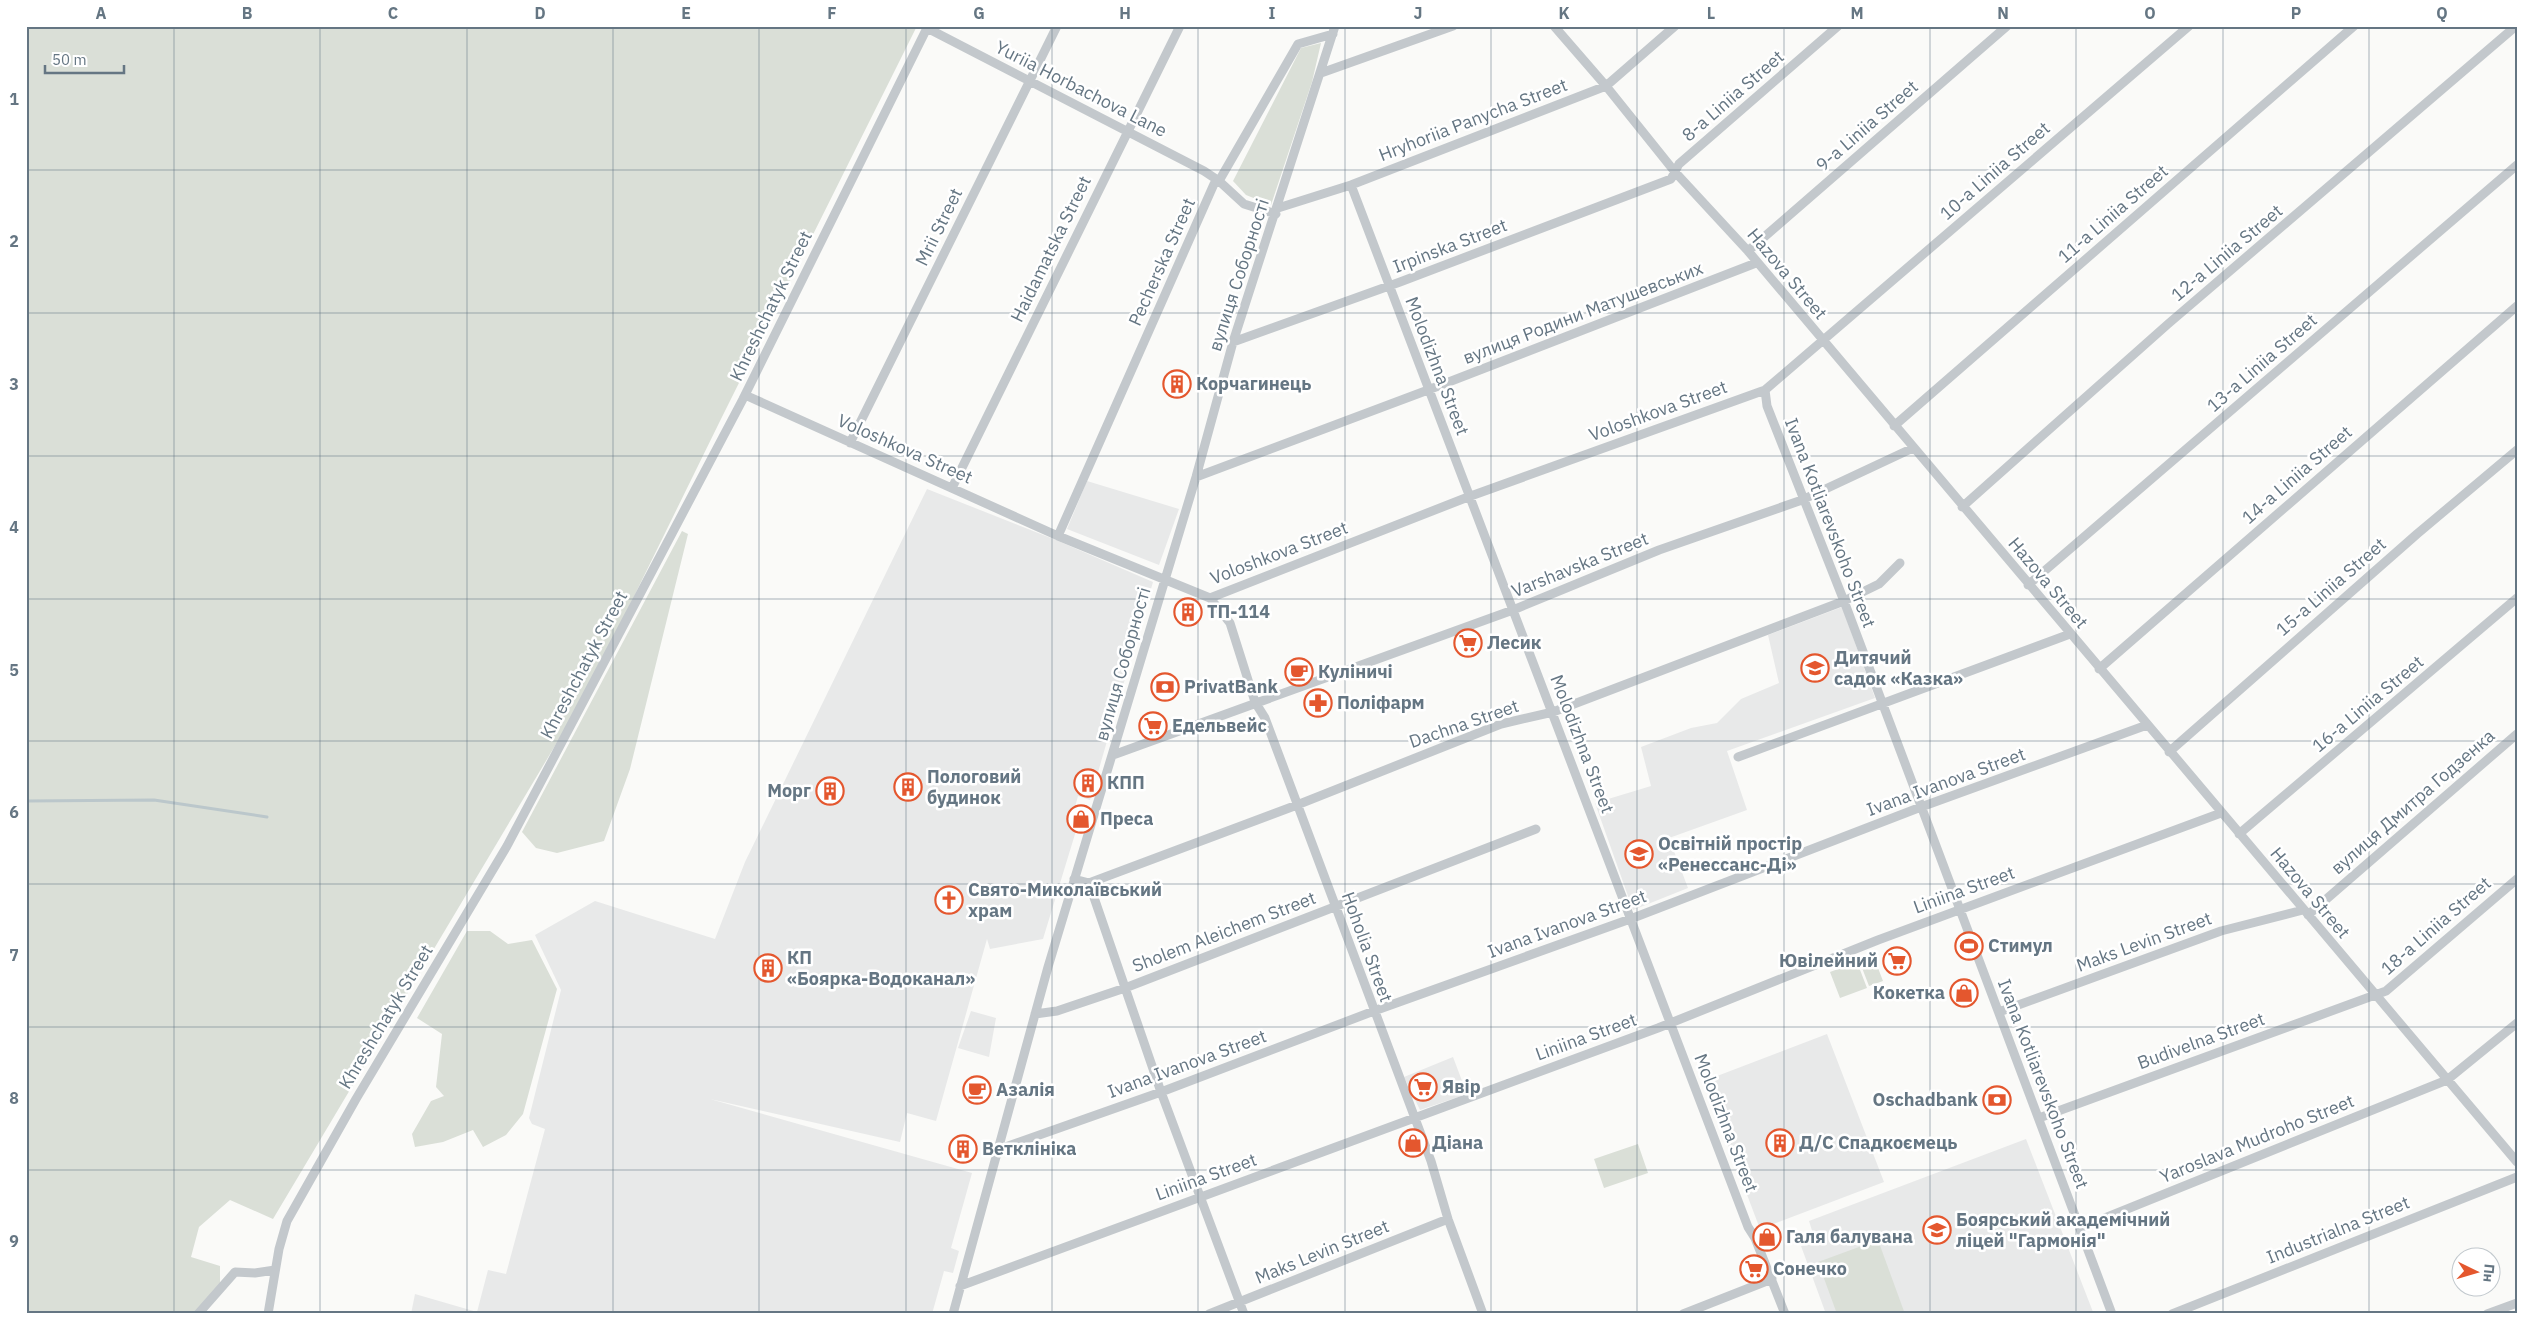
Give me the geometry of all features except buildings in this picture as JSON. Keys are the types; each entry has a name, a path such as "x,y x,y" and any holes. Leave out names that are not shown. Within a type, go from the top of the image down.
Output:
{"street":[{"name":"Mrii Street","path":"850,443 1057,26"},
{"name":"Haidamatska Street","path":"952,488 1180,26"},
{"path":"1321,74 1453,26"},
{"name":"Hazova Street","path":"1554,26 1606,86 1675,172 1748,251 1756,263 2517,1162"},
{"name":"Hryhoriia Panycha Street","path":"1277,211 1351,185 1606,86 1675,26"},
{"name":"8-a Liniia Street","path":"1675,172 1679,164 1838,26"},
{"name":"9-a Liniia Street","path":"1748,251 2007,26"},
{"name":"10-a Liniia Street","path":"1822,341 2189,26"},
{"name":"11-a Liniia Street","path":"1894,426 2354,26"},
{"name":"12-a Liniia Street","path":"1962,507 2168,324 2516,26"},
{"name":"Yuriia Horbachova Lane","path":"928,27 1219,181 1244,204 1277,211"},
{"name":"Khreshchatyk Street","path":"268,1314 275,1270 287,1221 356,1099 507,846 745,395 928,27"},
{"name":"вулиця Соборності","path":"953,1314 1035,1014 1196,477 1233,342 1277,211 1334,30"},
{"name":"Pecherska Street","path":"1058,536 1214,184 1219,181 1298,44 1334,30"},
{"name":"13-a Liniia Street","path":"2028,585 2517,165"},
{"name":"Irpinska Street","path":"1233,342 1389,286 1671,179 1675,172"},
{"name":"Molodizhna Street","path":"1351,185 1468,496 1633,918 1669,1023 1748,1227 1772,1279 1785,1314"},
{"name":"вулиця Родини Матушевських","path":"1196,477 1428,390 1756,263"},
{"name":"14-a Liniia Street","path":"2099,669 2517,306"},
{"name":"Voloshkova Street","path":"745,395 1058,536 1164,581 1210,598 1468,496 1765,390 1822,341"},
{"name":"Ivana Kotliarevskoho Street","path":"1765,390 1767,406 1802,500 1844,601 2112,1314"},
{"name":"Varshavska Street","path":"1113,755 1513,610 1659,550 1802,500 1913,448"},
{"name":"15-a Liniia Street","path":"2170,752 2417,534 2517,450"},
{"name":"Dachna Street","path":"1088,883 1297,805 1501,724 1553,712 1844,601 1879,584 1900,563"},
{"name":"Hoholia Street","path":"1210,598 1230,623 1255,702 1265,718 1431,1162 1448,1219 1483,1314"},
{"name":"16-a Liniia Street","path":"2239,834 2517,598"},
{"path":"1738,757 2070,634"},
{"name":"Ivana Ivanova Street","path":"997,1150 1161,1092 1374,1011 1633,918 1922,807 2146,725"},
{"name":"вулиця Дмитра Годзенка","path":"2305,912 2517,734"},
{"name":"Liniina Street","path":"960,1286 1669,1023 1960,909 2221,813"},
{"name":"Sholem Aleichem Street","path":"1035,1014 1057,1011 1125,988 1536,829"},
{"path":"1074,879 1088,883 1161,1092 1244,1314"},
{"name":"18-a Liniia Street","path":"2375,995 2386,991 2517,879"},
{"name":"Maks Levin Street","path":"1998,1012 2221,931 2305,912"},
{"name":"Budivelna Street","path":"2038,1118 2375,995"},
{"name":"Yaroslava Mudroho Street","path":"2080,1228 2447,1080 2517,1023"},
{"name":"Industrialna Street","path":"2172,1314 2517,1177"},
{"name":"Maks Levin Street","path":"1209,1314 1448,1219"},
{"path":"198,1314 235,1272 255,1273 275,1270"},
{"path":"1683,1314 1772,1279"},
{"path":"2487,1314 2517,1303"}],"shaded area":[{"path":"26,26 917,26 587,692 273,1219 230,1200 199,1227 191,1257 220,1266 220,1292 204,1314 26,1314"},
{"path":"1321,43 1312,82 1271,205 1246,195 1233,181 1301,48"},
{"path":"1087,481 1179,509 1159,565 1067,529"},
{"path":"927,489 1056,540 1153,582 1090,800 1078,796 1072,818 1079,821 1043,939 990,949 987,939 936,1121 907,1113 900,1142 710,1099 972,1173 951,1248 959,1251 953,1273 944,1271 932,1314 411,1314 415,1294 477,1312 488,1270 506,1274 545,1129 532,1124 529,1118 561,990 535,935 595,901 715,939 745,862"},
{"path":"682,531 688,534 630,769 604,841 557,853 536,848 522,832"},
{"path":"1842,607 1875,698 1727,751 1747,810 1669,838 1688,888 1633,910 1595,803 1651,786 1641,747 1691,728 1717,723 1741,699 1779,683 1768,635"},
{"path":"467,931 490,931 508,944 532,940 557,989 523,1114 506,1135 483,1147 473,1130 443,1142 415,1147 412,1134 431,1101 444,1096 436,1087 442,1034 417,1018"},
{"path":"1873,955 1883,981 1869,986 1859,960"},
{"path":"1857,962 1867,988 1840,998 1830,972"},
{"path":"971,1011 996,1018 989,1057 958,1048"},
{"path":"1827,1034 1884,1182 1760,1229 1704,1081"},
{"path":"1453,1057 1467,1094 1420,1110 1404,1077"},
{"name":"Боярський академічний ліцей \"Гармонія\"","path":"2026,1139 2093,1312 2087,1314 1826,1314 1801,1246 1815,1240 1809,1221"},
{"path":"1638,1144 1648,1173 1604,1188 1594,1159"},
{"path":"1878,1240 1905,1314 1837,1314 1818,1262"}],"waterway":[{"path":"26,801 154,800 267,817"}],"place":[{"name":"Корчагинець","path":"1177,384"},
{"name":"ТП-114","path":"1188,612"},
{"name":"Лесик","path":"1468,643"},
{"name":"Дитячий садок «Казка»","path":"1815,668"},
{"name":"Куліничі","path":"1299,672"},
{"name":"PrivatBank","path":"1165,687"},
{"name":"Поліфарм","path":"1318,703"},
{"name":"Едельвейс","path":"1153,726"},
{"name":"КПП","path":"1088,783"},
{"name":"Пологовий будинок","path":"908,787"},
{"name":"Морг","path":"830,791"},
{"name":"Преса","path":"1081,819"},
{"name":"Освітній простір «Ренессанс-Ді»","path":"1639,854"},
{"name":"Свято-Миколаївський храм","path":"949,900"},
{"name":"Стимул","path":"1969,946"},
{"name":"Ювілейний","path":"1897,961"},
{"name":"КП «Боярка-Водоканал»","path":"768,968"},
{"name":"Кокетка","path":"1964,993"},
{"name":"Явір","path":"1423,1087"},
{"name":"Азалія","path":"977,1090"},
{"name":"Oschadbank","path":"1997,1100"},
{"name":"Діана","path":"1413,1143"},
{"name":"Д/С Спадкоємець","path":"1780,1143"},
{"name":"Ветклініка","path":"963,1149"},
{"name":"Боярський академічний ліцей \"Гармонія\"","path":"1937,1230"},
{"name":"Галя балувана","path":"1767,1237"},
{"name":"Сонечко","path":"1754,1269"}]}
